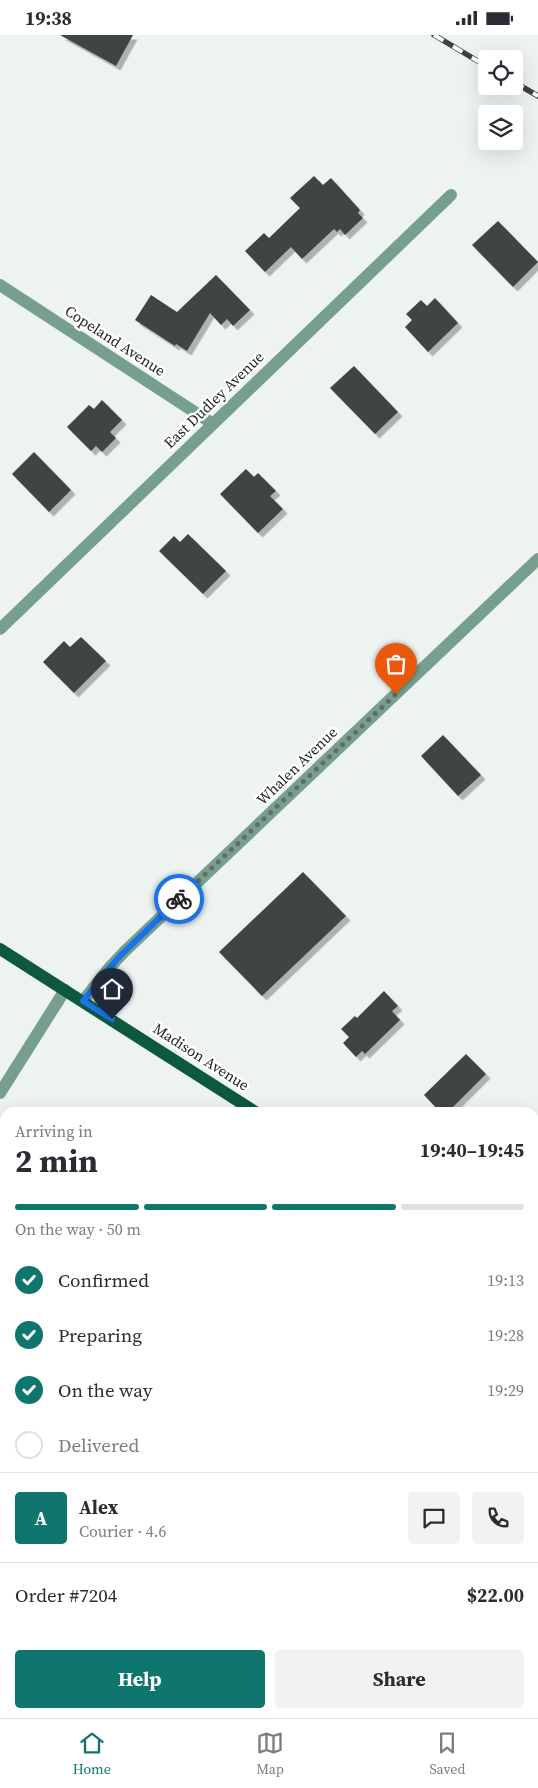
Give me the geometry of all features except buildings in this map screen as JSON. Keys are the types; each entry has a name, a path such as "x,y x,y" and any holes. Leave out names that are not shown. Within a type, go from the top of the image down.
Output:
{"main road":[{"name":"Madison Avenue","path":"0,949 248,1107"}],"street":[{"name":"East Dudley Avenue","path":"0,629 452,195"},
{"name":"Copeland Avenue","path":"0,285 213,424"},
{"name":"Whalen Avenue","path":"83,1001 110,967 126,951 538,559"},
{"path":"0,1093 65,990"}],"railway":[{"path":"434,35 478,61"},
{"path":"523,87 538,96"}],"way so far":[{"path":"179,899 396,694"}],"route":[{"path":"112,1019 83,1001 118,958 179,899"}]}
